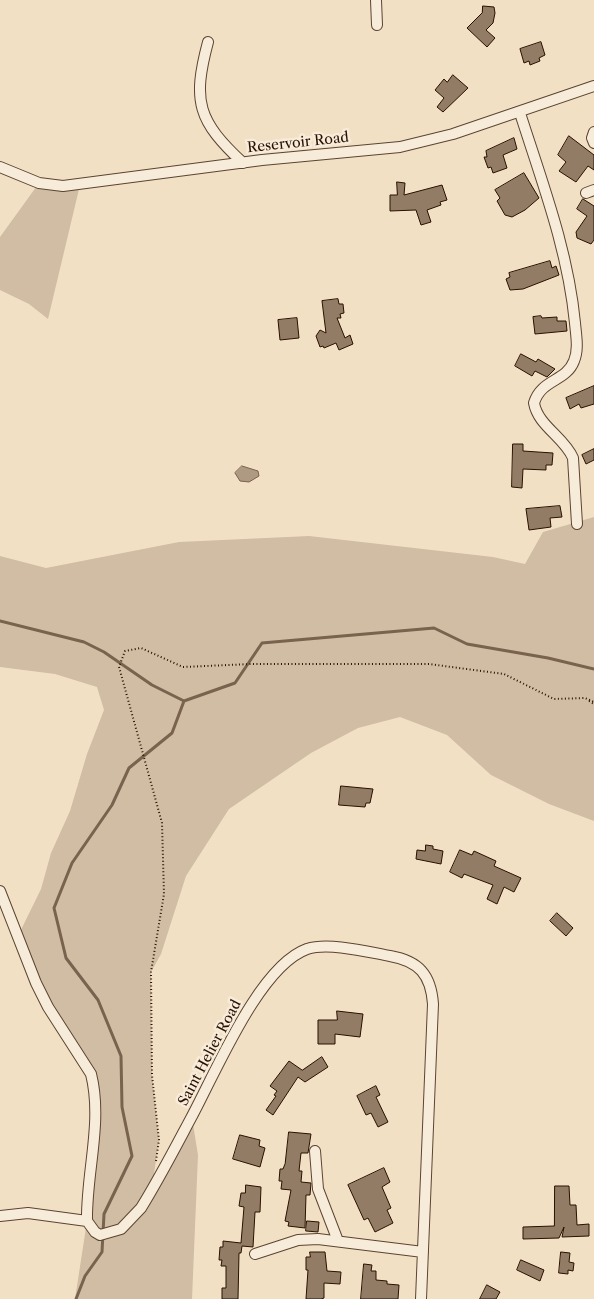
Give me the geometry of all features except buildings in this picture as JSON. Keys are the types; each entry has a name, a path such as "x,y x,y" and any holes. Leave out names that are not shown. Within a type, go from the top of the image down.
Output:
{"street":[{"path":"376,0 377,25"},
{"path":"208,42 203,60 199,101 202,114 220,141 243,163"},
{"name":"Reservoir Road","path":"0,167 38,183 63,186 243,163 400,147 453,134 520,113 594,86"},
{"path":"520,113 566,260 572,298 577,344 574,361 562,376 541,388 534,403 540,418 569,449 572,458 577,524"},
{"path":"594,132 592,138 594,143"},
{"path":"0,892 36,984 48,1007 91,1074 94,1085 94,1119 87,1221 28,1213 0,1216"},
{"name":"Saint Helier Road","path":"87,1221 90,1227 100,1235 114,1233 130,1221 141,1208 192,1118 228,1045 257,997 282,967 298,953 312,947 341,948 409,960 418,966 430,986 433,1004 421,1299"},
{"path":"315,1151 318,1189 338,1241"},
{"path":"255,1254 298,1240 338,1241 423,1252"}],"path":[{"path":"155,1170 159,1140 152,1075 151,972 164,894 162,823 119,667 124,651 141,648 183,667 244,664 429,664 504,674 554,699 585,698 594,703"}],"shaded area":[{"path":"39,183 80,185 48,319 29,304 0,290 0,237"},
{"path":"242,466 258,471 259,476 249,482 240,481 235,473"},
{"path":"594,517 594,821 549,804 491,775 447,735 400,717 358,728 311,753 229,809 186,876 161,954 151,972 152,1075 159,1140 152,1187 192,1118 198,1155 192,1299 75,1299 87,1221 94,1085 17,938 41,889 51,853 70,811 87,754 104,710 97,687 55,674 0,667 0,556 46,568 179,542 309,536 493,557 525,564 543,532"}],"waterway":[{"path":"0,621 84,642 104,652 152,685 184,701 235,683 262,643 434,628 467,644 548,658 594,669"},
{"path":"76,1299 85,1276 102,1252 104,1214 132,1156 122,1107 121,1056 98,1000 66,958 54,908 72,863 112,805 129,768 172,733 184,701"}]}
